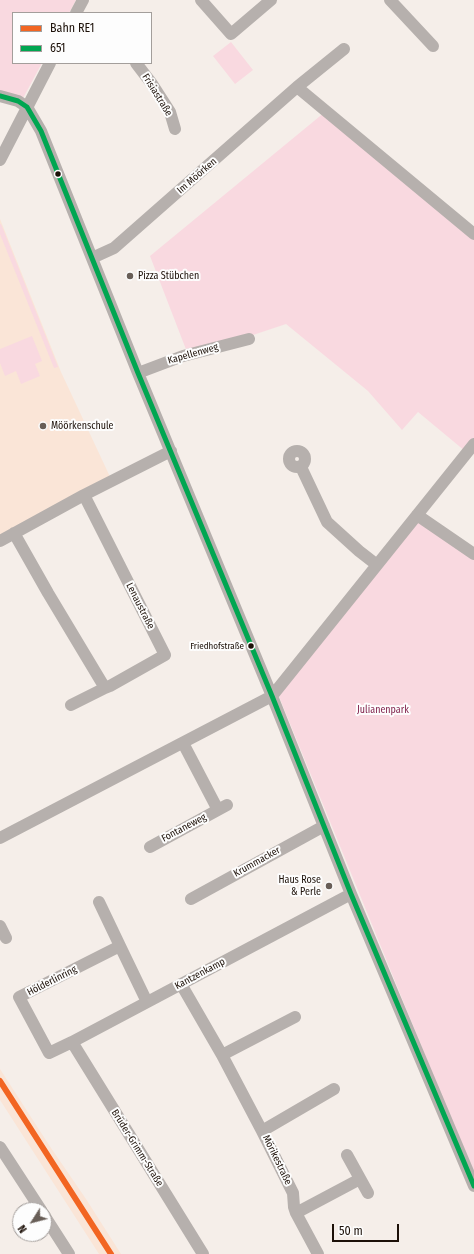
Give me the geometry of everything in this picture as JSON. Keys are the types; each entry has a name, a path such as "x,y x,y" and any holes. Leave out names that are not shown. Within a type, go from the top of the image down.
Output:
{"street":[{"path":"201,0 231,34 271,0"},
{"path":"390,0 433,46"},
{"name":"Im Möörken","path":"92,258 114,248 297,87 344,49"},
{"path":"0,160 49,64"},
{"name":"Frisiastraße","path":"137,64 170,112 175,128"},
{"path":"297,87 474,234"},
{"path":"0,96 18,102 27,107 41,131 138,373 272,696 351,894 474,1186"},
{"name":"Kapellenweg","path":"138,373 183,356 249,339"},
{"path":"0,838 272,696 474,444"},
{"path":"0,541 84,495 171,451"},
{"path":"301,466 327,522 377,565"},
{"name":"Lenaustraße","path":"71,705 165,655 84,495"},
{"path":"417,515 474,554"},
{"path":"14,534 105,688"},
{"name":"Fontaneweg","path":"150,847 223,808 183,743"},
{"name":"Krummacker","path":"191,899 324,826"},
{"name":"Kantzenkamp","path":"49,1053 351,894"},
{"path":"99,902 147,1002"},
{"path":"0,926 6,938"},
{"name":"Hölderlinring","path":"49,1053 19,998 120,946"},
{"name":"Mörikestraße","path":"181,984 222,1055 262,1131 293,1193 296,1213 318,1254"},
{"path":"222,1055 295,1017"},
{"name":"Brüder-Grimm-Straße","path":"72,1042 203,1254"},
{"name":"Mörikestraße","path":"262,1131 334,1089"},
{"path":"0,1147 36,1202"},
{"path":"347,1155 368,1193"},
{"path":"296,1213 360,1179"},
{"path":"52,1227 69,1254"}],"shaded area":[{"name":"Möörkenschule","path":"0,219 61,372 112,481 0,541"},
{"path":"0,1069 121,1254 99,1254 0,1100"}],"green space":[{"path":"0,0 76,0 70,12 12,12 12,64 41,64 22,100 0,95"},
{"path":"231,42 253,70 235,84 213,56"},
{"path":"325,112 474,239 474,440 465,451 418,412 402,430 368,391 286,324 250,336 187,352 150,256"},
{"path":"0,224 58,367 54,368 0,234"},
{"path":"32,336 42,361 35,364 40,376 21,384 16,371 5,376 0,363 0,349"},
{"name":"Julianenpark","path":"418,520 474,558 474,1175 278,694"}],"rail line":[{"name":"RE1","path":"0,1081 111,1254"}],"transit line":[{"name":"651","path":"0,96 18,101 27,107 41,131 138,373 272,696 351,894 474,1186"}],"place":[{"name":"Pizza Stübchen","path":"130,276"},
{"name":"Möörkenschule","path":"43,426"},
{"name":"Friedhofstraße","path":"251,646"},
{"name":"Haus Rose & Perle","path":"329,886"}]}
